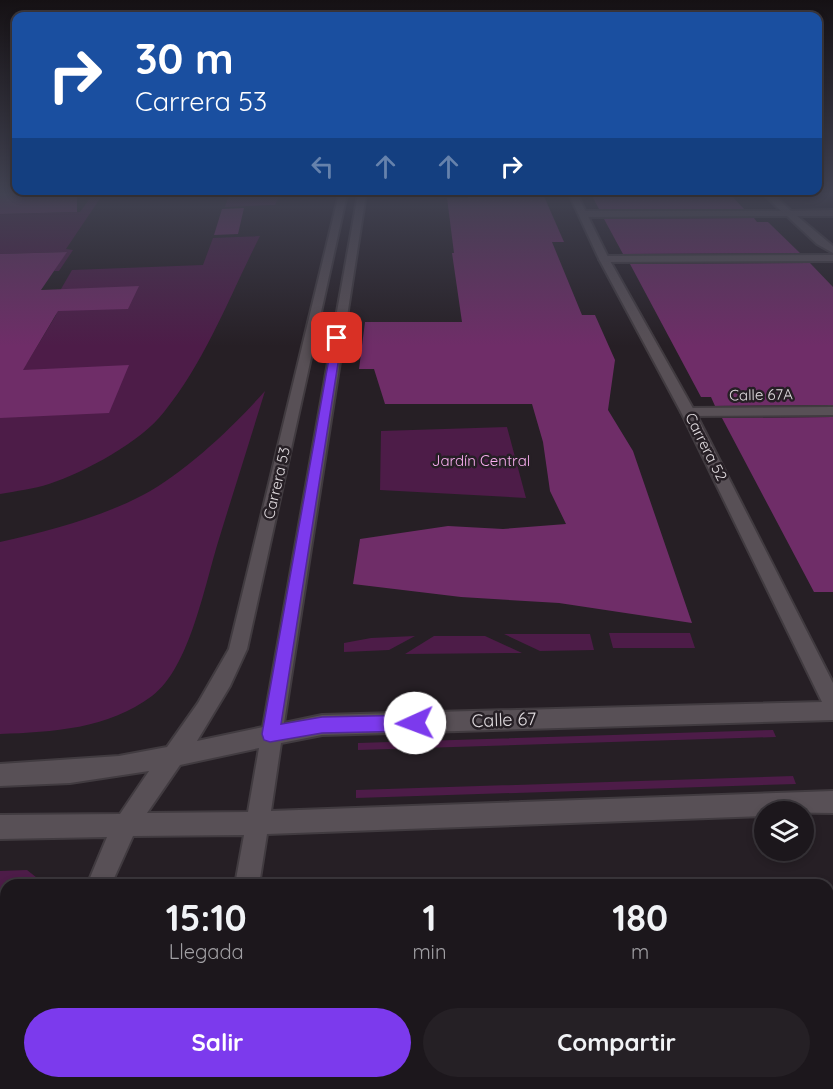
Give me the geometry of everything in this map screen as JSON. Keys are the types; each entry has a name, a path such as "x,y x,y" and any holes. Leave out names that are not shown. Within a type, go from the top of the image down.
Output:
{"main road":[{"name":"Carrera 53","path":"102,879 125,825 220,688 238,650 331,245"},
{"path":"248,879 270,734 353,245"},
{"name":"Carrera 52","path":"597,245 688,412 833,703"},
{"path":"822,245 831,257"},
{"path":"604,259 831,257"},
{"name":"Calle 67A","path":"688,412 833,411"},
{"name":"Calle 67","path":"0,775 86,771 173,756 322,725 833,711"},
{"path":"0,827 256,823 833,802"}],"green space":[{"path":"0,245 69,245 66,249 73,250 59,271 54,271 66,252 0,254"},
{"path":"210,245 256,245 205,349 164,412 127,445 79,472 43,486 0,494 0,384 27,363 56,315 61,289 72,270 203,265"},
{"path":"265,391 202,601 177,666 165,683 152,696 135,707 99,722 60,730 0,734 0,542 91,517 143,495 176,474 208,448"},
{"name":"Jardín Central","path":"507,427 526,498 380,490 381,431"},
{"path":"609,633 690,633 695,648 613,648"},
{"path":"504,634 590,634 594,650 540,651"},
{"path":"415,636 389,650 344,652 344,643 371,638"},
{"path":"434,636 485,636 522,653 405,654"},
{"path":"773,730 776,737 358,750 358,743"},
{"path":"793,776 796,784 356,798 356,790"},
{"path":"27,870 38,879 0,879 0,871"}],"building":[{"path":"453,245 553,245 582,315 595,315 615,360 608,410 633,451 692,623 559,603 461,597 353,584 360,539 448,526 503,529 566,524 550,491 543,442 532,404 385,404 374,369 359,369 365,322 462,322 452,253 454,253"},
{"path":"618,245 792,245 800,253 623,254"},
{"path":"67,252 41,290 139,286 128,309 58,311 23,370 129,365 109,413 0,418 0,254"},
{"path":"810,263 833,287 833,405 715,406 711,397 701,397 630,264"},
{"path":"833,417 833,592 814,592 722,418"}],"route":[{"path":"337,338 270,734 322,725 415,723"}]}
